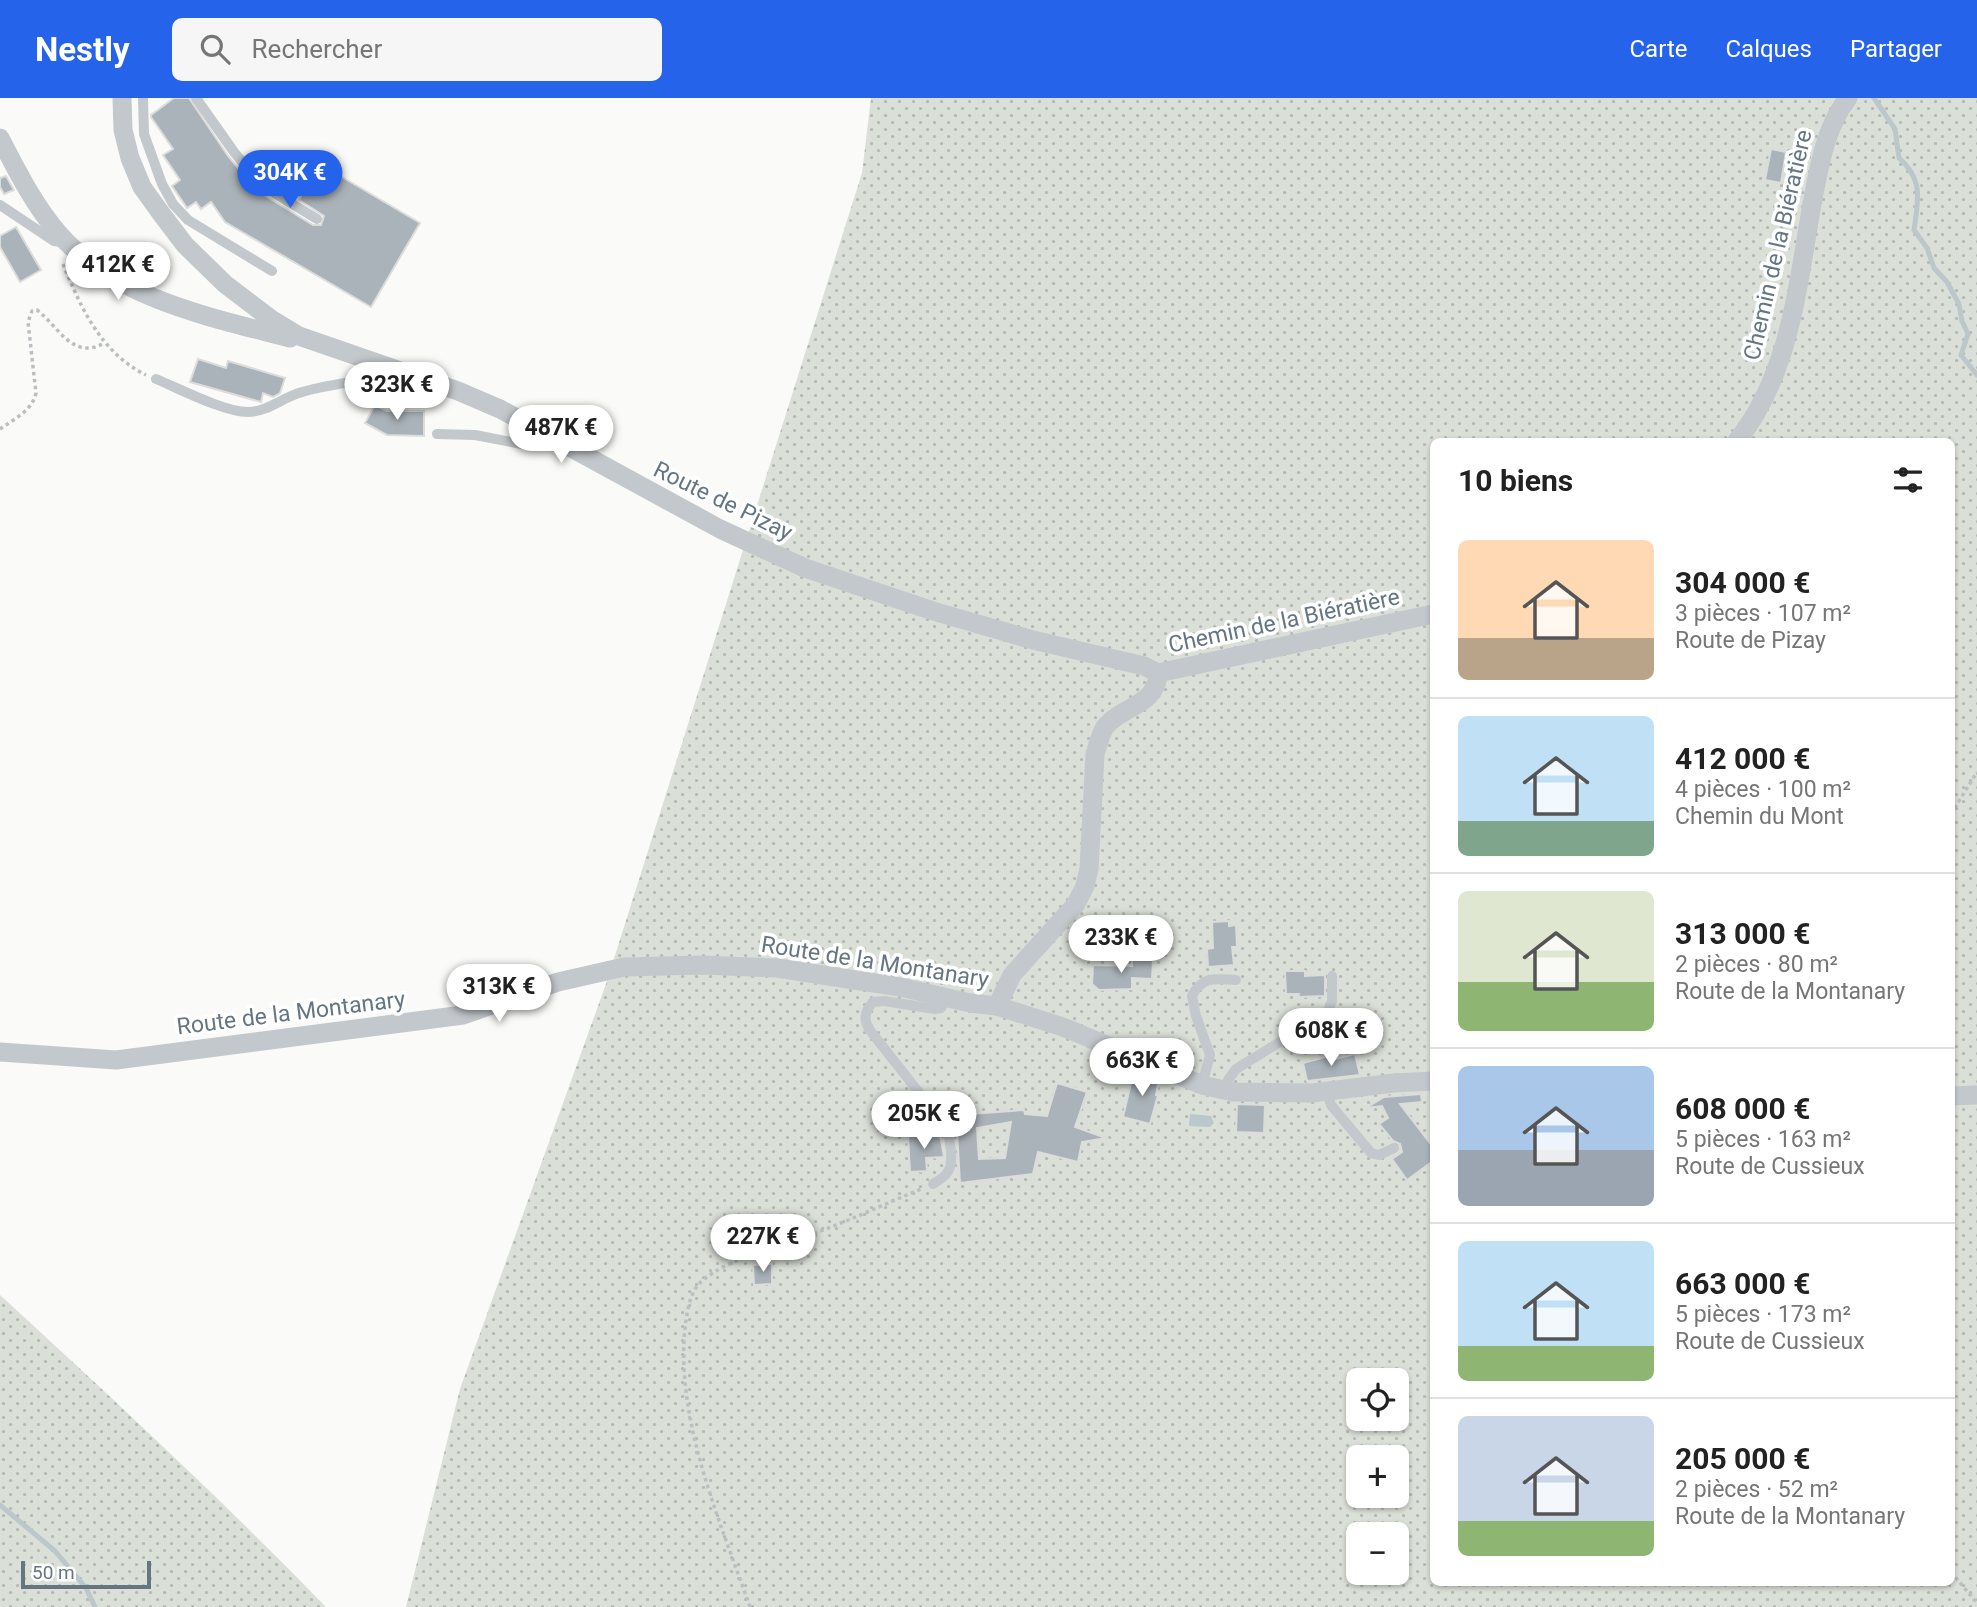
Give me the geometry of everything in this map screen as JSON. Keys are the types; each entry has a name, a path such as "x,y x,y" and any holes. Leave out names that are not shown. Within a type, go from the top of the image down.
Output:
{"street":[{"name":"Route de Pizay","path":"122,98 123,130 130,158 142,187 185,245 246,301 299,336 458,391 500,409 720,529 805,568 933,611 1033,640 1144,666 1157,673"},
{"name":"Chemin de la Biératière","path":"1739,438 1758,408 1789,329 1819,170 1830,129 1848,98"},
{"path":"0,138 42,213 61,240 112,277 155,298 194,312 289,338 299,336"},
{"path":"234,322 246,301"},
{"name":"Chemin de la Biératière","path":"998,1006 1012,975 1076,904 1085,886 1089,869 1095,754 1099,738 1116,717 1141,703 1153,692 1157,684 1157,673 1430,615"},
{"name":"Route de la Montanary","path":"0,1052 116,1060 463,1015 558,982 624,967 702,965 777,968 998,1006 1063,1027 1202,1085 1226,1090 1281,1093 1430,1081"},
{"path":"1955,1096 1977,1095"}],"lane":[{"path":"143,98 144,134 162,184 173,204 188,220 272,271"},
{"path":"196,98 261,185 317,219"},
{"path":"0,205 61,240"},
{"path":"156,379 231,409 250,412 271,407 287,397 307,391 374,378 382,375 387,367"},
{"path":"437,434 475,435 527,445 542,444 550,435"},
{"path":"1226,1090 1228,1080 1236,1069 1328,1013 1332,1001 1332,976"},
{"path":"1202,1085 1210,1055 1192,996 1201,982 1208,978 1236,980"},
{"path":"933,1184 949,1172 951,1166 946,1128 869,1029 865,1014 873,1002 884,1000 935,1009 941,1008 947,997"},
{"path":"1327,1091 1331,1105 1371,1153 1379,1156 1394,1148"}],"path":[{"path":"61,240 58,253 71,285 104,343 131,367 156,379"},
{"path":"0,429 30,408 35,400 27,323 32,311 37,310 76,347 90,349 104,343"},
{"path":"1955,808 1977,772"},
{"path":"750,1607 699,1455 687,1398 683,1373 684,1335 692,1296 699,1283 717,1270 819,1232 933,1184"},
{"path":"1955,1577 1977,1603"}],"shaded area":[{"path":"871,98 1977,98 1977,1607 406,1607 460,1389 606,984 862,173"},
{"path":"1190,1114 1211,1116 1214,1123 1210,1127 1189,1126"},
{"path":"0,1295 206,1488 326,1607 0,1607"}],"building":[{"path":"174,98 189,98 228,156 256,190 313,225 321,225 324,216 299,200 320,164 420,223 371,307 225,222 211,202 201,209 196,202 187,208 172,186 180,180 163,155 173,149 151,117"},
{"path":"1771,149 1786,152 1781,183 1765,180"},
{"path":"6,176 14,190 4,194 0,187 0,178"},
{"path":"16,227 41,270 20,282 0,247 0,236"},
{"path":"198,359 226,368 228,361 285,378 280,393 273,397 263,393 261,402 190,382"},
{"path":"375,405 387,411 424,411 424,436 387,435 365,423"},
{"path":"1229,921 1229,926 1236,925 1237,947 1232,947 1234,965 1208,967 1207,949 1213,948 1212,922"},
{"path":"1132,959 1153,960 1152,979 1132,978 1132,989 1099,990 1092,984 1093,965 1132,966"},
{"path":"1285,971 1305,971 1305,976 1325,975 1325,996 1298,997 1299,994 1286,994"},
{"path":"1355,1054 1360,1075 1307,1081 1303,1063 1333,1055 1335,1059"},
{"path":"1134,1070 1159,1080 1150,1124 1123,1117"},
{"path":"1057,1083 1087,1092 1075,1127 1106,1138 1082,1142 1078,1162 1038,1152 1033,1174 960,1183 956,1115 1024,1110 1025,1114 1047,1116","holes":["1011,1122 1005,1158 979,1159 977,1128"]},
{"path":"1421,1094 1422,1102 1400,1104 1430,1143 1430,1163 1407,1180 1392,1159 1402,1152 1400,1144 1393,1141 1379,1124 1388,1118 1382,1106 1366,1108 1384,1097"},
{"path":"1237,1104 1265,1105 1264,1133 1236,1132"},
{"path":"940,1134 944,1157 926,1158 927,1171 910,1172 908,1136"},
{"path":"772,1264 772,1284 754,1285 753,1265"}],"waterway":[{"path":"1874,98 1895,129 1899,158 1907,166 1916,183 1918,200 1914,230 1927,248 1934,268 1947,282 1959,304 1968,334 1961,355 1977,375"},
{"path":"0,1505 55,1551 86,1588 95,1607"}]}
